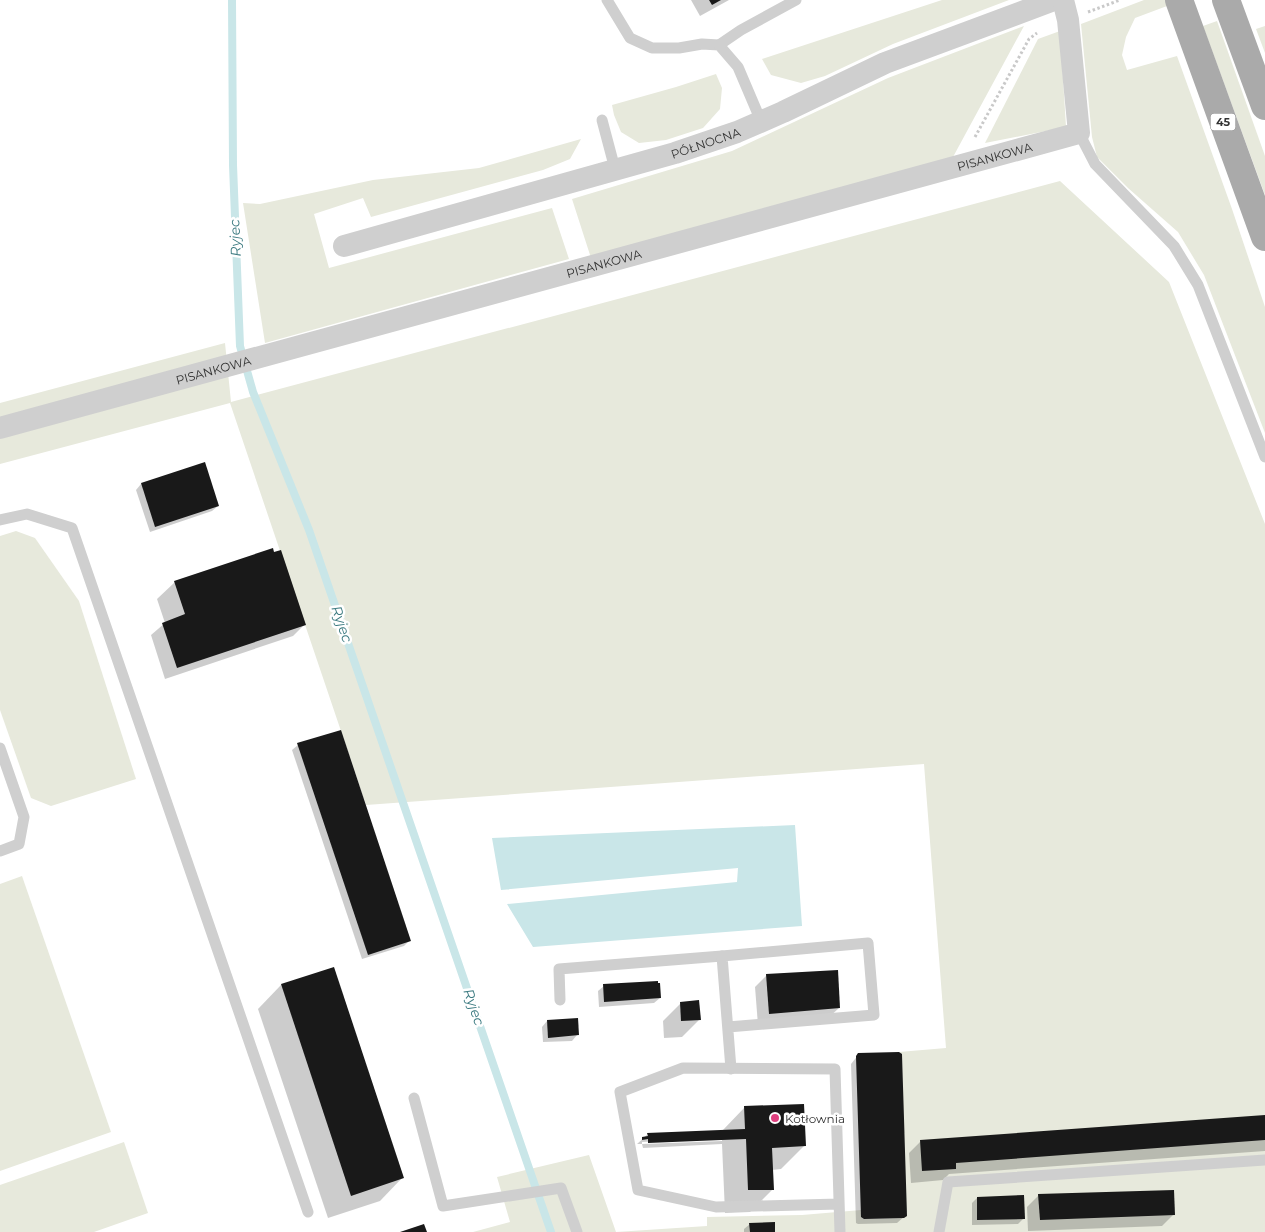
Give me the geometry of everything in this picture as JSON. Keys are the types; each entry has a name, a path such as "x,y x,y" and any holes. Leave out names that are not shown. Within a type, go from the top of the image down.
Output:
{"main road":[{"path":"1226,0 1265,106"},
{"name":"45","path":"1180,4 1265,237"}],"street":[{"name":"PÓŁNOCNA","path":"344,246 675,153 737,132 885,62 1054,0"},
{"path":"1066,10 1079,134"},
{"name":"PISANKOWA","path":"0,428 1079,134"}],"lane":[{"path":"607,0 630,38 652,48 679,48 702,44 719,45 741,30 796,0"},
{"path":"719,45 738,66 761,121"},
{"path":"602,120 615,169"},
{"path":"1079,134 1095,164 1174,246 1198,285 1265,458"},
{"path":"0,520 27,514 72,528 308,1212"},
{"path":"0,748 24,817 19,844 0,851"},
{"path":"560,1000 559,969 868,942 874,1015 728,1027"},
{"path":"722,956 732,1069"},
{"path":"839,1204 716,1207 638,1190 620,1092 683,1068 834,1069 839,1204 840,1232"},
{"path":"414,1098 443,1206 561,1188 577,1232"},
{"path":"939,1232 948,1182 1265,1160"}],"path":[{"path":"960,166 1029,38 1066,10 1120,0"}],"shaded area":[{"path":"942,0 1009,0 893,44 825,76 801,83 771,75 762,59"},
{"path":"1144,0 1183,0 1135,18 1126,37 1122,55 1127,70 1177,56 1265,307 1265,433 1204,275 1178,232 1128,188 1097,157 1092,137 1081,24"},
{"path":"1217,21 1265,156 1265,195 1203,26"},
{"path":"1024,26 953,157 591,258 572,199 732,151 888,78"},
{"path":"1265,26 1265,53 1256,29"},
{"path":"1060,31 1066,127 985,143 1038,39"},
{"path":"716,74 722,88 720,109 703,128 666,140 639,143 621,132 612,105"},
{"path":"581,139 570,159 543,170 371,217 363,198 314,214 329,268 552,208 569,259 265,343 243,203 260,204 373,180 479,168"},
{"path":"1060,181 1169,282 1265,524 1265,1232 616,1232 707,1226 707,1217 802,1215 861,1210 861,1217 864,1219 904,1218 902,1055 899,1052 946,1048 924,764 366,805 230,403 0,464 0,403 225,343 231,402"},
{"path":"16,531 35,538 79,601 136,779 51,806 31,798 0,710 0,536"},
{"path":"22,876 111,1132 0,1171 0,884"},
{"path":"124,1142 148,1213 94,1232 0,1232 0,1185"},
{"path":"589,1155 616,1232 473,1232 510,1222 497,1177"}],"water":[{"path":"795,825 802,926 533,947 507,904 737,882 738,868 501,890 492,838"}],"building":[{"path":"709,0 721,0 712,5"},
{"path":"205,462 219,506 155,527 141,483"},
{"path":"273,548 274,552 281,550 306,625 177,668 162,623 185,614 174,581"},
{"path":"341,730 411,941 368,955 297,743"},
{"path":"334,967 404,1178 351,1196 281,984"},
{"path":"838,970 840,1008 769,1014 766,974"},
{"path":"658,981 660,983 661,998 604,1002 603,984"},
{"path":"699,1000 701,1020 681,1021 680,1002"},
{"path":"578,1018 579,1035 548,1038 547,1020"},
{"path":"899,1052 902,1054 907,1216 904,1218 864,1219 861,1217 856,1056 858,1053"},
{"path":"804,1104 806,1146 772,1148 774,1190 748,1190 746,1139 648,1143 648,1139 642,1140 642,1137 648,1136 647,1133 745,1129 744,1106"},
{"path":"1265,1115 1265,1140 956,1163 956,1169 922,1171 920,1140"},
{"path":"1174,1190 1175,1215 1040,1220 1038,1194"},
{"path":"1024,1195 1025,1219 977,1220 977,1197"},
{"path":"775,1222 775,1232 750,1232 749,1223"},
{"path":"424,1224 427,1232 400,1232"}],"waterway":[{"name":"Ryjec","path":"232,0 233,165 240,346 253,392 309,530 551,1232"}],"place":[{"name":"Kotłownia","path":"775,1118"}]}
